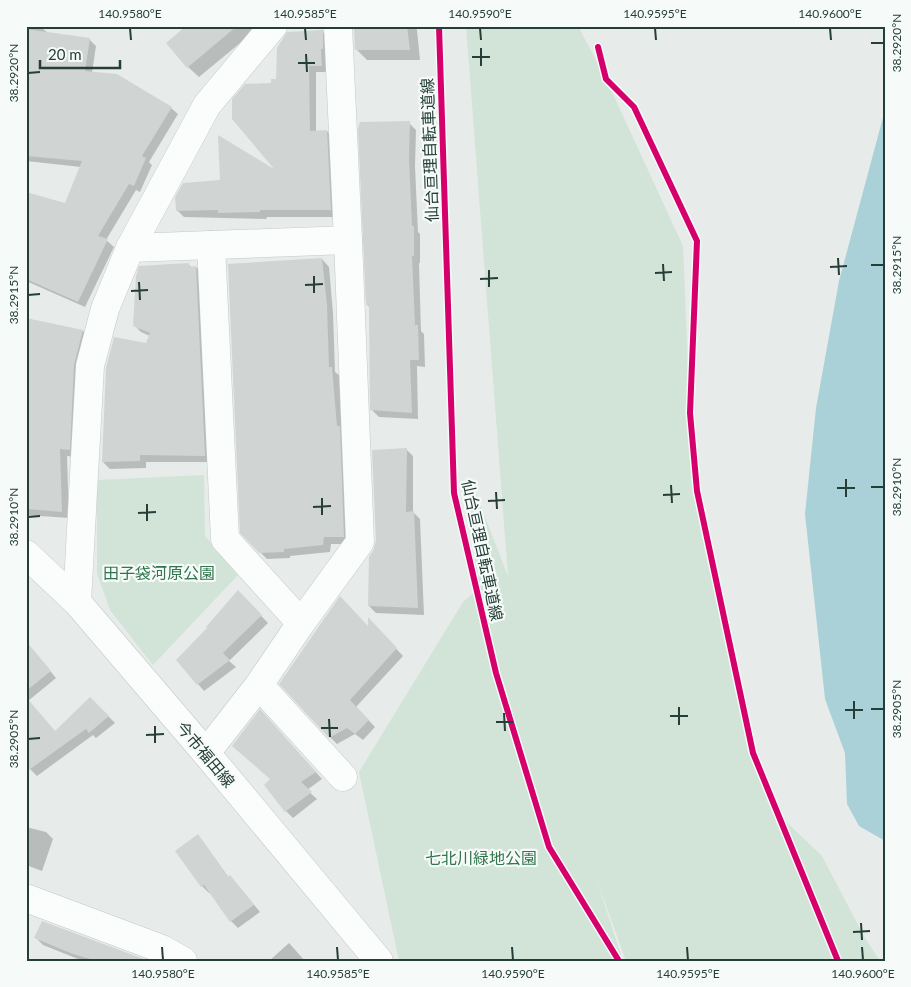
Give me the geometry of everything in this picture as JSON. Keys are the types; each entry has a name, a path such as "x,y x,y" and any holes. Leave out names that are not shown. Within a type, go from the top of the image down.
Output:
{"street":[{"path":"77,602 90,366 105,309 130,248 207,105 273,26"},
{"path":"206,753 258,685 360,542 338,26"},
{"path":"130,248 348,240"},
{"path":"211,245 225,539 301,623"},
{"name":"今市福田線","path":"26,554 77,602 206,753 379,961"},
{"path":"258,685 343,777"},
{"path":"26,898 162,949 183,961"}],"path":[{"path":"598,47 606,79 634,108 696,241 690,413 697,491 752,753 838,961"}],"green space":[{"name":"七北川緑地公園","path":"466,26 578,26 606,79 683,246 690,413 697,491 753,753 778,814 822,856 865,938 880,961 626,961 596,878 623,961 399,961 359,772 463,602 477,590 469,476 508,576"},
{"name":"田子袋河原公園","path":"204,475 205,536 238,575 153,665 110,610 97,573 97,480"}],"water":[{"path":"885,110 885,841 859,826 847,804 845,753 825,699 805,514 816,408 839,281"}],"building":[{"path":"186,26 237,26 187,68 166,43"},
{"path":"356,26 407,26 410,50 355,50 354,28"},
{"path":"26,29 90,38 85,71 117,74 172,107 142,156 146,158 134,186 129,184 98,236 108,239 78,302 26,279 26,192 65,203 82,161 26,156"},
{"path":"323,30 322,66 309,66 310,131 327,130 331,210 260,210 260,212 218,213 218,210 176,211 175,197 183,183 220,180 218,135 274,169 232,119 232,99 245,84 271,83 271,79 276,79 277,48 287,32"},
{"path":"410,121 409,158 412,226 414,226 414,256 412,256 415,325 418,325 419,360 410,360 412,413 370,410 369,305 366,305 358,129 360,122"},
{"path":"322,258 327,305 329,367 332,367 337,426 340,426 344,537 324,537 323,545 284,549 284,552 259,553 240,533 228,264"},
{"path":"189,263 189,267 196,266 205,456 140,455 140,461 102,462 106,368 114,337 146,343 150,333 133,326 136,276 139,266"},
{"path":"26,318 83,330 74,365 70,450 60,449 62,512 26,509"},
{"path":"407,448 406,512 414,511 418,608 368,606 369,557 376,541 372,450"},
{"path":"238,590 262,615 223,653 230,660 197,685 176,660 207,628"},
{"path":"340,596 368,626 368,617 397,648 350,700 369,720 355,734 347,728 329,738 279,684"},
{"path":"26,641 51,671 26,691"},
{"path":"26,697 55,731 90,697 109,716 89,733 86,729 26,772"},
{"path":"260,709 316,772 301,782 312,792 285,812 264,785 270,779 232,746"},
{"path":"198,834 228,877 230,875 254,905 230,922 204,885 201,887 175,851"},
{"path":"42,921 149,961 97,961 73,954 34,938"}],"cycle path":[{"name":"仙台亘理自転車道線","path":"439,26 454,493 496,673 549,847 619,961"},
{"path":"598,47 606,79 634,107 697,241 690,413 697,491 753,753 838,961"}]}
